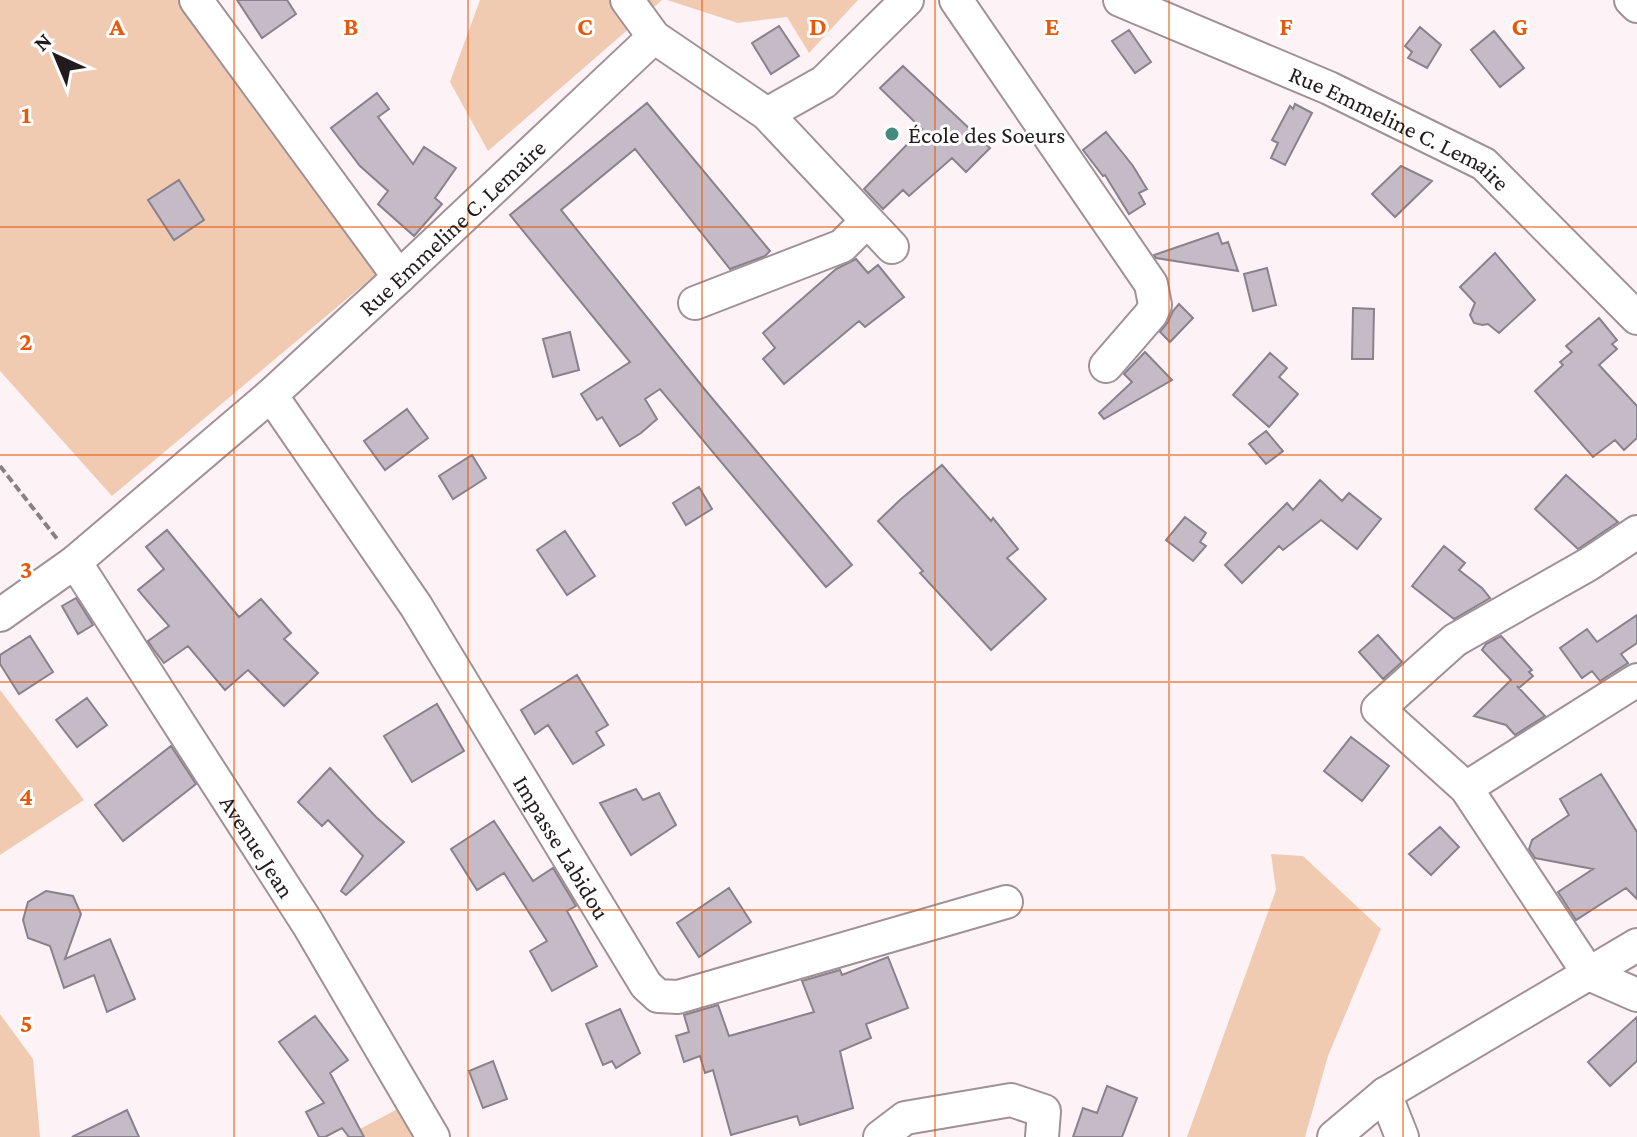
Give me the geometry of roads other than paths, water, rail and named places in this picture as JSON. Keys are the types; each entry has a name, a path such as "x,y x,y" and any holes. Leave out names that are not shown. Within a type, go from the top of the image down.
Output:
{"street":[{"path":"196,0 399,277"},
{"path":"627,0 654,37 767,114 892,247"},
{"path":"767,114 824,82 907,0"},
{"path":"956,0 1151,284 1155,305 1151,314 1106,366"},
{"name":"Rue Emmeline C. Lemaire","path":"1120,0 1329,88 1484,164 1637,318"},
{"path":"1631,0 1637,6"},
{"name":"Rue Emmeline C. Lemaire","path":"0,615 75,562 271,395 654,37"},
{"path":"695,303 842,246 867,221"},
{"name":"Impasse Labidou","path":"271,395 416,606 646,985 658,996 678,997 1006,902"},
{"path":"1637,532 1589,564 1455,640 1378,709 1466,788 1589,974 1637,995"},
{"name":"Avenue Jean","path":"75,562 308,924 433,1137"},
{"path":"1466,788 1637,680"},
{"path":"1334,1137 1385,1094 1637,945"},
{"path":"1385,1094 1402,1137"},
{"path":"880,1137 905,1118 1011,1100 1044,1111 1042,1137"}],"place":[{"name":"École des Soeurs","path":"892,134"}]}
